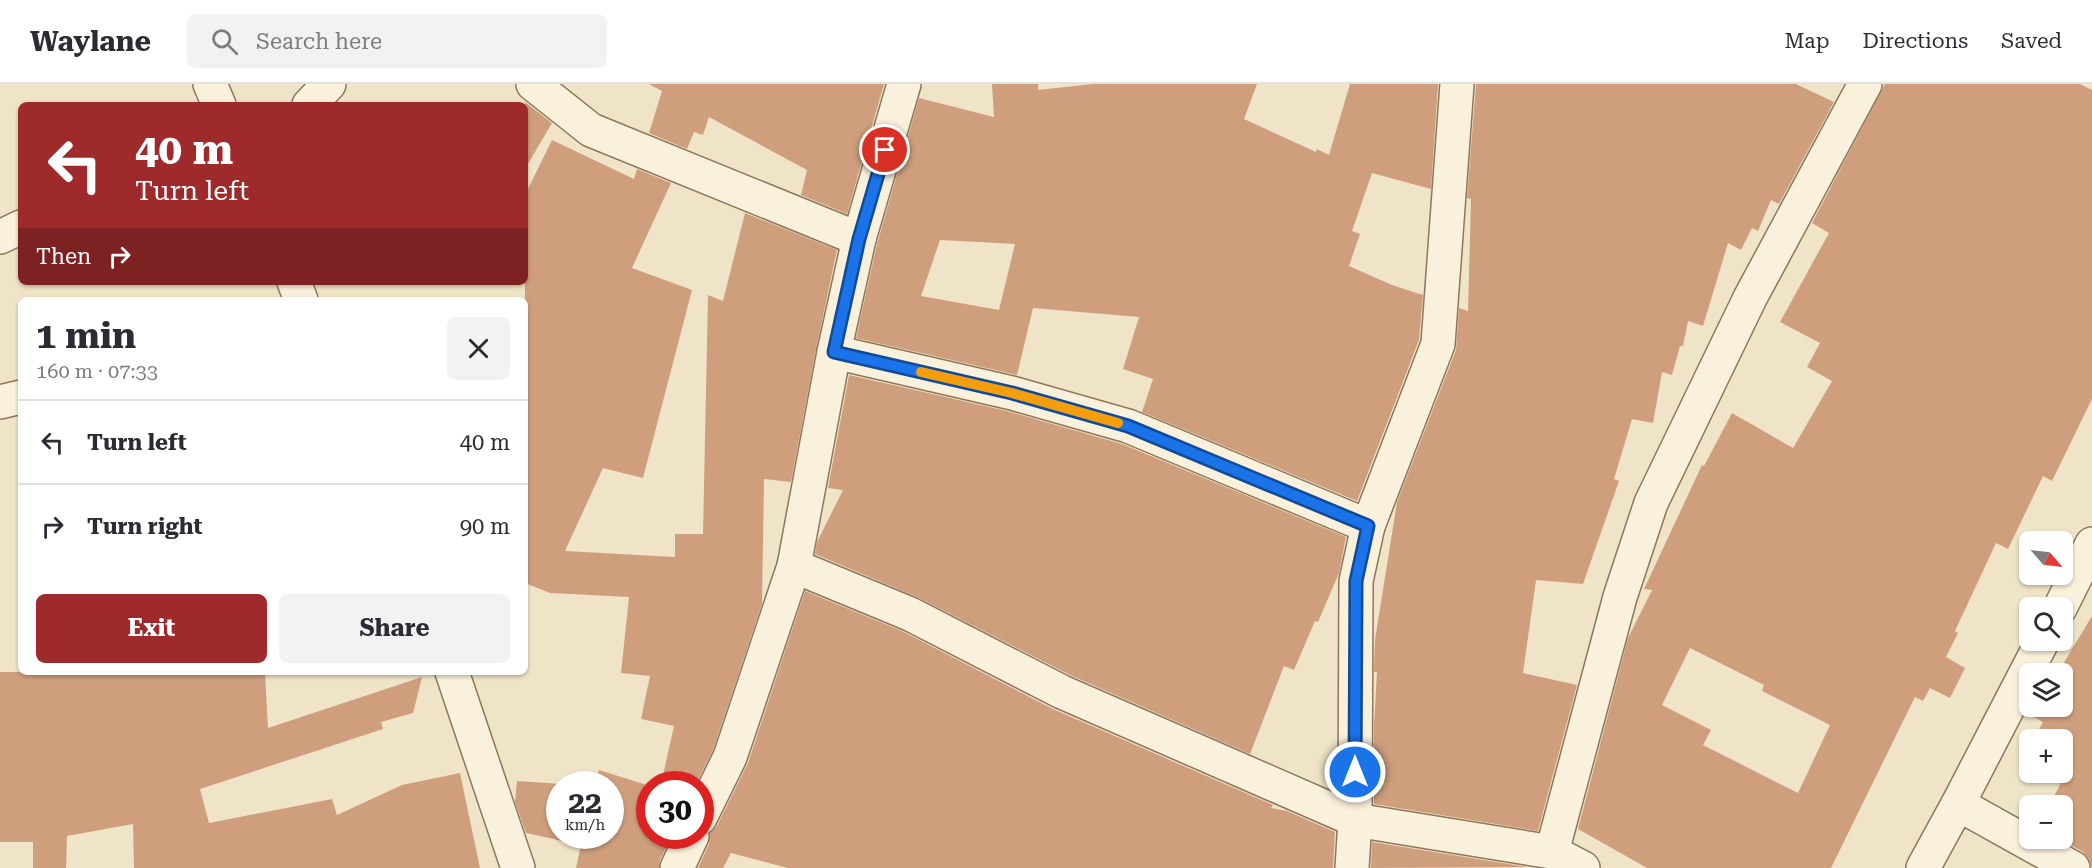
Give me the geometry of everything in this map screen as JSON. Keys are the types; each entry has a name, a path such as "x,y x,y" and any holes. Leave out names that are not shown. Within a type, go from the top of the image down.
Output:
{"street":[{"path":"210,84 218,102"},
{"path":"312,102 329,84"},
{"path":"533,84 591,130 859,239"},
{"path":"714,791 730,758 794,566 834,352 859,239 904,84"},
{"path":"1352,868 1356,581 1368,526 1438,344 1457,84"},
{"path":"1552,852 1620,597 1651,503 1750,298 1865,84"},
{"path":"0,237 18,228"},
{"path":"834,352 1012,393 1128,426 1368,526"},
{"path":"0,402 18,398"},
{"path":"2066,597 2092,544"},
{"path":"794,566 910,614 1062,692 1354,820 1552,852 1583,868"},
{"path":"1923,868 2037,651"},
{"path":"453,675 518,868"},
{"path":"1958,804 2073,868"},
{"path":"676,868 686,849"}],"building":[{"path":"649,84 884,84 847,214 801,195 807,170 709,117 703,135 694,132 687,149 649,133 662,91"},
{"path":"992,84 1038,84 1038,90 1093,84 1257,84 1244,119 1316,152 1317,149 1329,155 1350,84 1438,84 1431,189 1372,173 1352,231 1360,234 1349,266 1392,285 1423,295 1419,340 1357,501 1142,412 1153,379 1123,369 1139,317 1033,308 1017,375 856,338 877,244 919,98 994,117","holes":["940,240 1015,244 999,310 921,296"]},
{"path":"1476,84 1796,84 1834,102 1779,204 1771,200 1758,231 1752,228 1741,250 1728,243 1703,326 1688,321 1683,346 1680,346 1672,375 1662,372 1653,423 1632,419 1614,479 1619,481 1583,584 1536,580 1523,673 1577,685 1538,831 1374,804 1377,672 1374,672 1375,640 1397,502 1456,350 1459,308 1468,311 1471,199 1467,198"},
{"path":"1885,84 2080,84 2092,90 2092,399 2052,481 2043,476 2008,549 1996,543 1955,631 1958,633 1946,657 1965,668 1950,698 1930,688 1923,701 1915,697 1831,868 1647,868 1578,829 1628,638 1652,590 1644,589 1702,465 1704,466 1732,413 1793,448 1832,381 1807,367 1820,343 1780,322 1829,233 1812,223","holes":["1690,648 1764,685 1762,691 1830,725 1798,793 1703,745 1711,730 1662,705"]},
{"path":"528,104 552,123 528,164"},
{"path":"552,140 634,179 637,169 671,183 632,268 692,290 643,478 603,468 565,551 675,557 675,534 703,534 708,295 723,301 745,213 837,250 791,482 764,479 762,604 713,750 702,771 664,771 674,726 641,719 650,676 621,673 629,597 550,593 528,584 528,297 525,297 525,285 528,285 528,189"},
{"path":"849,375 1007,411 1122,444 1346,537 1339,573 1318,622 1315,621 1294,670 1284,666 1250,754 1070,675 917,597 815,554 817,542 843,490 828,488"},
{"path":"805,591 902,631 1053,709 1273,805 1271,808 1287,811 1335,832 1333,868 788,868 731,853 723,868 698,868 707,849 714,849 714,829 748,763"},
{"path":"2092,616 2092,868 2083,852 2073,846 2073,795 2055,795 2061,783 2073,783 2073,729 2039,729 2043,722 2034,717 2073,717 2073,663 2064,663 2073,651"},
{"path":"0,672 18,672 18,675 265,675 268,728 422,677 413,713 381,722 383,729 200,789 209,823 332,799 337,815 402,785 460,773 480,868 134,868 133,824 67,836 66,868 33,868 33,842 0,842"},
{"path":"624,778 636,782 636,849 666,849 659,868 576,868 580,849 624,849"},
{"path":"517,781 546,783 546,837 526,833 515,802"},
{"path":"1372,842 1527,867 1371,868"}],"slow traffic":[{"path":"921,372 1012,393 1118,423"}],"route":[{"path":"885,150 859,239 834,352 1012,393 1128,426 1368,526 1356,581 1355,772"}]}
